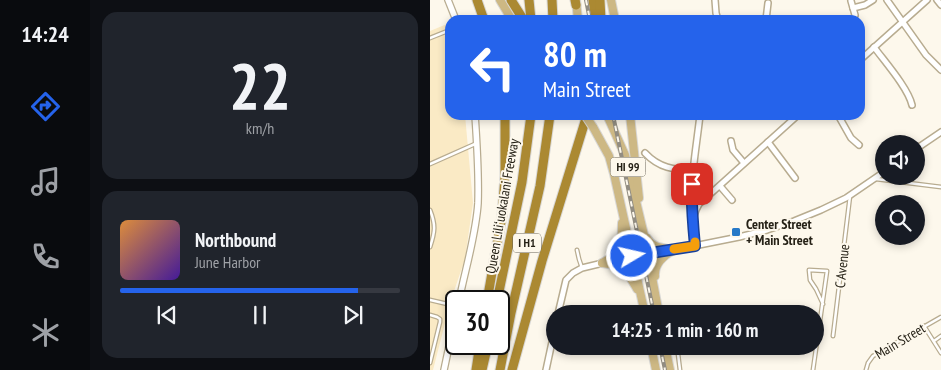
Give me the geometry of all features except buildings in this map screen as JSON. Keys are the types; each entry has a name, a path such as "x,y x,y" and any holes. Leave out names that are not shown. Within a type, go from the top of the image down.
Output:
{"highway":[{"path":"477,0 482,15"},
{"path":"482,0 486,15"},
{"path":"529,0 530,15"},
{"path":"552,0 554,15"},
{"path":"593,0 595,15"},
{"path":"600,0 601,15"},
{"path":"489,290 502,216 505,176 504,120"},
{"name":"Queen Liliʻuokalani Freeway","path":"499,290 520,192 530,120"},
{"name":"I H1","path":"500,370 540,186 549,120"},
{"path":"512,370 585,120"},
{"path":"476,370 478,355"},
{"path":"482,370 485,355"}],"main road":[{"path":"500,0 509,15"},
{"path":"612,0 614,15"},
{"path":"576,2 577,15"},
{"name":"HI 99","path":"589,120 609,156 643,305"},
{"name":"HI 99","path":"609,120 625,155 642,222 657,305"},
{"path":"631,120 642,222"},
{"path":"602,263 618,252 621,243 622,211"},
{"path":"644,234 654,246 674,250"},
{"path":"655,293 655,270 666,254 674,250"},
{"path":"602,263 616,264 623,268 630,276 642,298"},
{"path":"653,355 656,370"},
{"path":"667,355 670,370"}],"street":[{"path":"448,0 454,15"},
{"path":"715,0 717,15"},
{"path":"854,8 874,0"},
{"path":"888,0 926,55 941,70"},
{"path":"865,55 927,0"},
{"path":"937,0 941,5"},
{"path":"851,1 855,15"},
{"path":"767,15 768,3"},
{"path":"874,47 898,79 912,104"},
{"path":"461,290 478,204 475,120"},
{"path":"695,246 691,198 699,120"},
{"path":"692,222 699,204 792,120"},
{"path":"841,120 851,138 859,145"},
{"path":"925,143 941,132"},
{"path":"732,141 733,150 744,164"},
{"path":"768,142 795,178"},
{"path":"645,153 665,167 678,170 693,170"},
{"path":"560,305 566,280 582,268 632,256 695,246 767,230 821,210 850,196 875,179"},
{"path":"720,186 732,200"},
{"path":"444,370 447,355"},
{"path":"546,370 549,355"}],"lane":[{"path":"430,38 445,32"},
{"path":"430,164 477,144"},
{"path":"924,185 941,187"},
{"name":"C Avenue","path":"833,336 850,196"},
{"path":"430,210 435,226 430,247"},
{"path":"578,250 578,259 582,268"},
{"name":"C Avenue","path":"813,370 823,304 827,271 809,270 810,280 823,304"},
{"path":"430,300 445,303"},
{"path":"430,315 440,319 440,322 430,363"},
{"name":"Main Street","path":"866,370 873,356 941,316"},
{"path":"924,326 941,354"},
{"path":"933,341 941,336"},
{"path":"678,355 680,370"}],"shaded area":[{"path":"445,25 445,120 465,120 473,203 465,259 454,290 445,290 445,323 433,370 430,370 430,31"}],"railway":[{"path":"586,0 589,15"},
{"path":"614,120 652,305"},
{"path":"662,355 665,370"}],"slow traffic":[{"path":"674,249 695,246 695,242"}],"place":[{"name":"Center Street + Main Street","path":"736,232"}],"route":[{"path":"632,256 695,246 692,222 692,184"}]}
